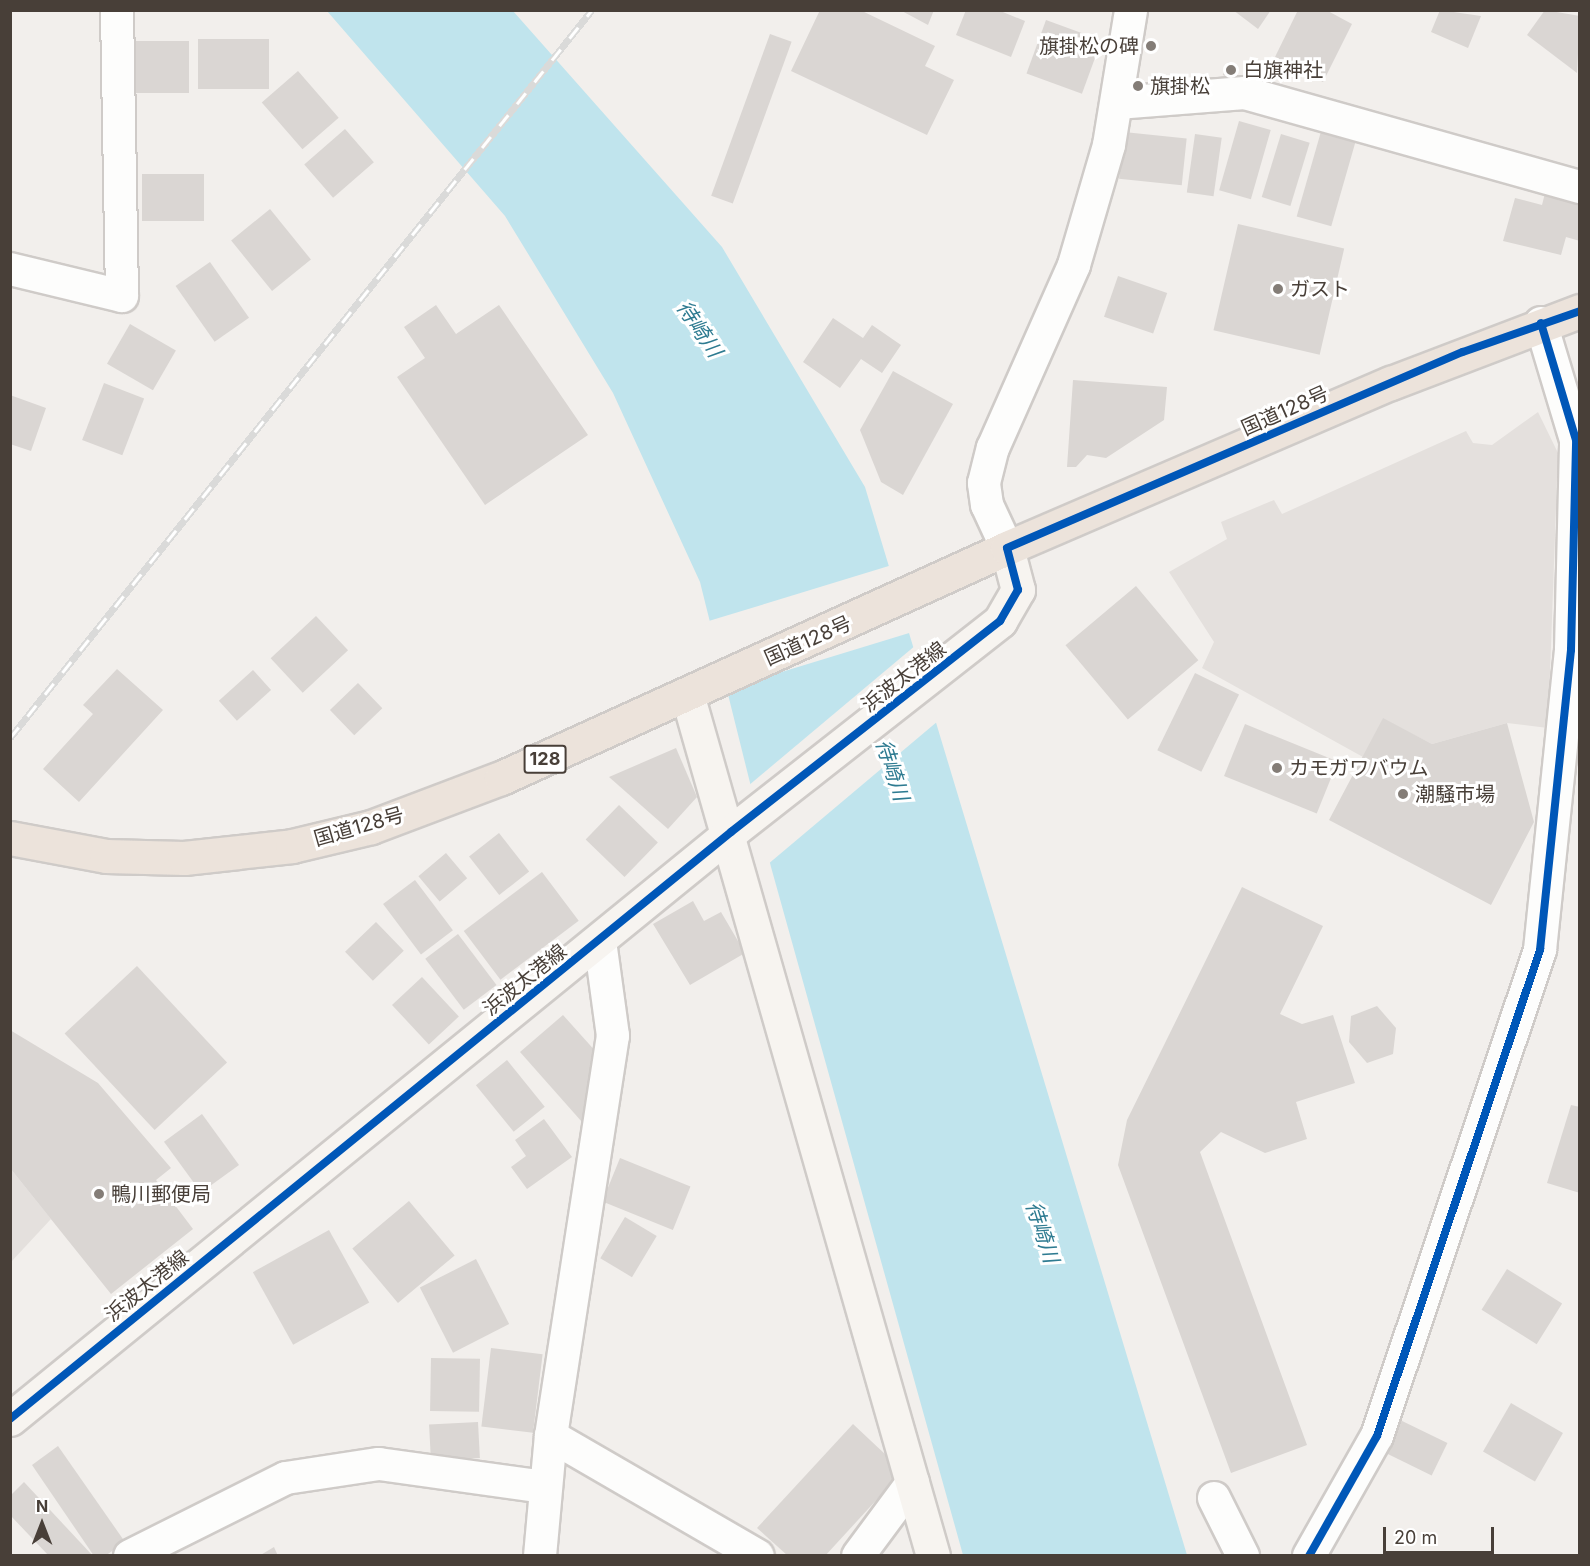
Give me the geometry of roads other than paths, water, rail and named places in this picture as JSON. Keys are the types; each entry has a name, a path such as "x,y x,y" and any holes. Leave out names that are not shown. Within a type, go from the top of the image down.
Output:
{"highway":[{"name":"国道128号","path":"10,838 106,856 184,858 292,846 371,827 501,778 940,582 1007,548 1541,323 1580,311"}],"main road":[{"name":"浜波太港線","path":"10,1419 600,941 731,832 763,810 1000,621 1014,602 1018,590 1007,548"},
{"path":"701,688 731,832 933,1556"}],"street":[{"path":"10,270 122,296 117,10"},
{"path":"1007,548 987,505 990,460 1074,265 1117,103 1131,10"},
{"path":"1117,103 1245,93 1580,187"},
{"path":"1309,1556 1377,1436 1540,950 1571,650 1576,440 1541,323"},
{"path":"540,1556 551,1436 613,1036 600,941"},
{"path":"551,1436 758,1556"},
{"path":"130,1556 286,1478 379,1464 545,1487"},
{"path":"858,1556 913,1482"},
{"path":"1214,1498 1243,1556"}],"water":[{"name":"待崎川","path":"327,11 513,11 722,247 865,487 1187,1555 963,1555 771,867 700,582 613,393 505,216"}],"railway":[{"path":"10,738 592,10"}],"place":[{"name":"旗掛松の碑","path":"1151,46"},
{"name":"白旗神社","path":"1231,70"},
{"name":"旗掛松","path":"1138,86"},
{"name":"ガスト","path":"1278,289"},
{"name":"カモガワバウム","path":"1277,768"},
{"name":"潮騒市場","path":"1403,794"},
{"name":"鴨川郵便局","path":"99,1194"}]}
